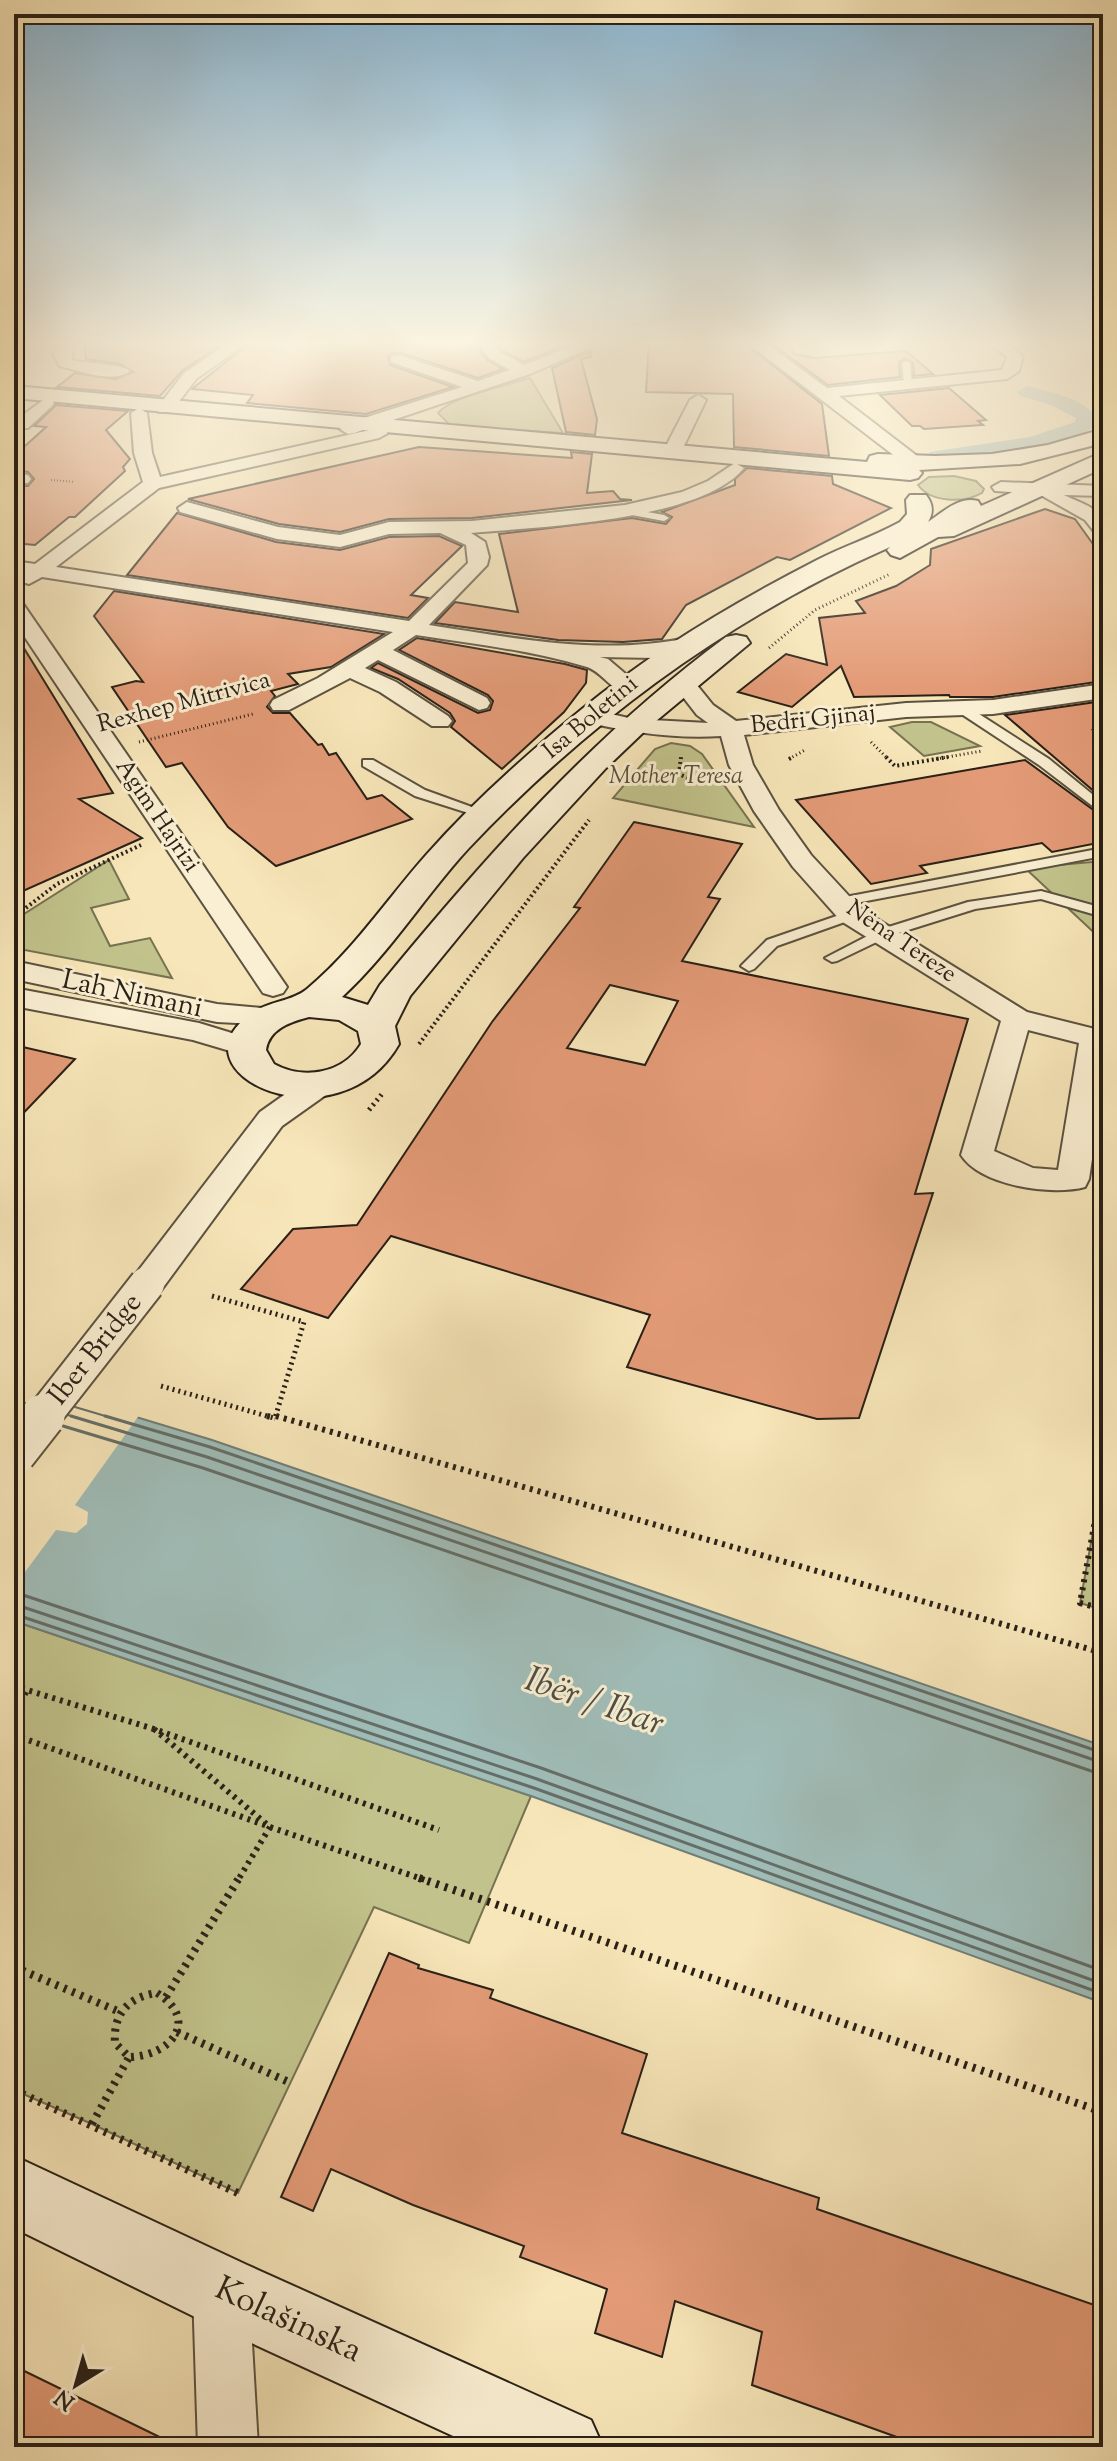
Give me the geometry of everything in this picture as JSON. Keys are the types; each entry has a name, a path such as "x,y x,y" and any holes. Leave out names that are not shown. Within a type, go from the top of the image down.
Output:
{"main road":[{"path":"684,457 735,468 905,487 950,464 1020,457"},
{"path":"691,457 859,476 969,506"},
{"path":"905,487 939,469 972,472 1007,470 1057,457"},
{"name":"Isa Boletini","path":"269,1024 339,980 445,854 484,814 589,716 627,687 889,556 969,506 994,500 1002,489 1087,457"},
{"path":"889,556 1042,492 1103,459"},
{"path":"972,472 1002,489"},
{"path":"1076,474 1080,484 1103,493"},
{"name":"Isa Boletini","path":"319,1085 349,1077 371,1062 380,1044 376,1026 393,993 546,811 633,726 684,684 689,654 747,606 913,524 920,512 905,487"},
{"path":"319,1085 289,1083 269,1024 348,1009 376,1026"},
{"name":"Kolašinska","path":"14,2191 221,2291 564,2447"}],"street":[{"path":"144,457 153,484"},
{"path":"14,591 153,484 254,457"},
{"path":"892,457 905,487"},
{"path":"187,508 277,533 328,541 347,540 389,528 447,529 625,511 688,496 714,485 735,468"},
{"path":"1002,489 1103,493"},
{"path":"1042,492 1092,516 1101,525"},
{"name":"Rexhep Mitrivica","path":"281,705 349,669 415,627 477,565 479,557 475,542 447,529"},
{"path":"14,567 553,650 600,664 627,687"},
{"name":"Agim Hajrizi","path":"14,605 168,834 269,1024"},
{"path":"553,650 689,654"},
{"path":"378,651 479,703"},
{"path":"349,669 388,687 440,721"},
{"name":"Bedri Gjinaj","path":"684,684 705,710 730,728 993,707 1103,691"},
{"path":"589,716 633,726 692,731 730,728"},
{"name":"Nëna Tereze","path":"730,728 741,765 767,811 802,861 846,908 1017,1018 1099,1039 1073,1179 1059,1183 1040,1180 977,1155 1017,1018"},
{"name":"Lah Nimani","path":"14,970 269,1024"},
{"name":"Lah Nimani","path":"14,997 199,1032 269,1024"},
{"path":"269,1024 271,1119"},
{"path":"271,1119 319,1085"},
{"name":"Iber Bridge","path":"14,1453 271,1119"},
{"path":"221,2291 228,2447"}],"lane":[{"path":"625,511 664,518"},
{"path":"961,708 1044,762 1103,810"},
{"path":"368,763 420,793 484,814"},
{"path":"749,966 772,943 846,908 1103,852"},
{"path":"832,958 884,933 973,905 1041,895 1103,913"}],"path":[{"name":"Rexhep Mitrivica","path":"111,749 281,705"},
{"path":"845,717 895,766 987,751"},
{"path":"633,774 661,779 676,773 695,781 720,778"},
{"path":"14,917 27,904 102,861 168,834"},
{"path":"212,1296 304,1322 275,1418"},
{"path":"14,1342 25,1345"},
{"path":"161,1386 1103,1653"},
{"path":"1103,1477 1080,1603 1103,1609"},
{"path":"14,1686 154,1729 439,1830"},
{"path":"14,1716 27,1690"},
{"path":"154,1729 270,1827"},
{"path":"14,1735 270,1827 1103,2112"},
{"path":"166,1997 270,1827"},
{"path":"14,1967 120,2012"},
{"path":"157,1993 166,1997 178,2012 177,2032 162,2052 152,2057 129,2057 115,2043 115,2022 120,2012 136,1997 157,1993"},
{"path":"177,2032 291,2083"},
{"path":"92,2124 129,2057"},
{"path":"14,2090 238,2193"}],"green space":[{"path":"954,476 976,481 984,489 982,493 948,500 931,495 918,485 929,477"},
{"path":"931,722 980,746 924,756 890,727"},
{"name":"Mother Teresa","path":"671,743 690,746 702,754 754,827 613,798 655,749"},
{"path":"109,860 129,899 91,908 110,946 150,938 172,978 14,948 14,925 24,914"},
{"path":"1103,861 1103,941 1025,868"},
{"path":"1103,1477 1103,1610 1080,1603"},
{"path":"14,1621 531,1796 469,1943 374,1907 238,2193 14,2090"}],"water":[{"name":"Ibër / Ibar","path":"14,1380 212,1440 1103,1746 1103,2003 531,1796 14,1621"}],"pier":[{"path":"14,1376 140,1414 75,1505 88,1512 87,1524 76,1533 56,1530 14,1587"}],"building":[{"path":"14,457 130,459 123,467 125,471 75,517 69,517 35,545 14,543 14,486 28,486 34,479 28,472 14,470"},
{"path":"375,457 592,457 587,493 613,491 620,499 632,500 472,518 389,519 340,532 279,524 188,499"},
{"path":"747,468 832,476 833,484 891,508 790,560 777,557 686,605 662,639 623,642 558,640 435,623 455,602 518,612 499,534 632,518 666,524 672,517 662,512 735,485 735,479"},
{"path":"1045,509 1075,519 1103,558 1103,681 993,697 854,697 841,666 792,707 738,692 786,654 827,665 819,618 865,613 856,601 896,586 930,565 931,549"},
{"path":"177,513 276,542 340,550 389,537 439,536 462,546 411,595 428,598 408,618 127,575"},
{"path":"114,591 384,634 331,667 288,674 298,684 271,691 275,696 267,707 273,713 290,713 329,755 336,753 367,799 382,795 412,819 276,866 228,827 182,763 166,767 112,687 143,682 94,616"},
{"path":"14,632 113,793 79,799 142,838 14,895"},
{"path":"417,638 565,664 587,670 586,683 564,712 502,769 451,727 455,721 450,713 398,679 371,668 378,663 478,713 490,710 493,701 488,695 399,650"},
{"path":"1103,701 1103,728 1093,730 1103,738 1103,799 1005,715"},
{"path":"1025,760 1103,817 1103,842 1052,852 1042,843 920,866 927,873 871,884 796,800"},
{"path":"634,822 742,844 708,897 720,899 682,961 968,1019 915,1194 933,1193 859,1418 817,1419 627,1367 650,1315 391,1236 328,1318 241,1289 293,1229 357,1225 492,1022 580,908 574,907","holes":["610,985 678,1001 645,1065 567,1048"]},
{"path":"14,1045 75,1059 14,1123"},
{"path":"389,1953 419,1965 418,1968 493,1990 490,1998 647,2054 622,2133 819,2198 817,2209 1103,2308 1103,2447 904,2447 905,2440 752,2385 762,2332 675,2301 662,2357 595,2333 607,2289 520,2257 524,2246 413,2205 331,2169 313,2211 281,2197"},
{"path":"14,2366 180,2447 14,2447"}]}
